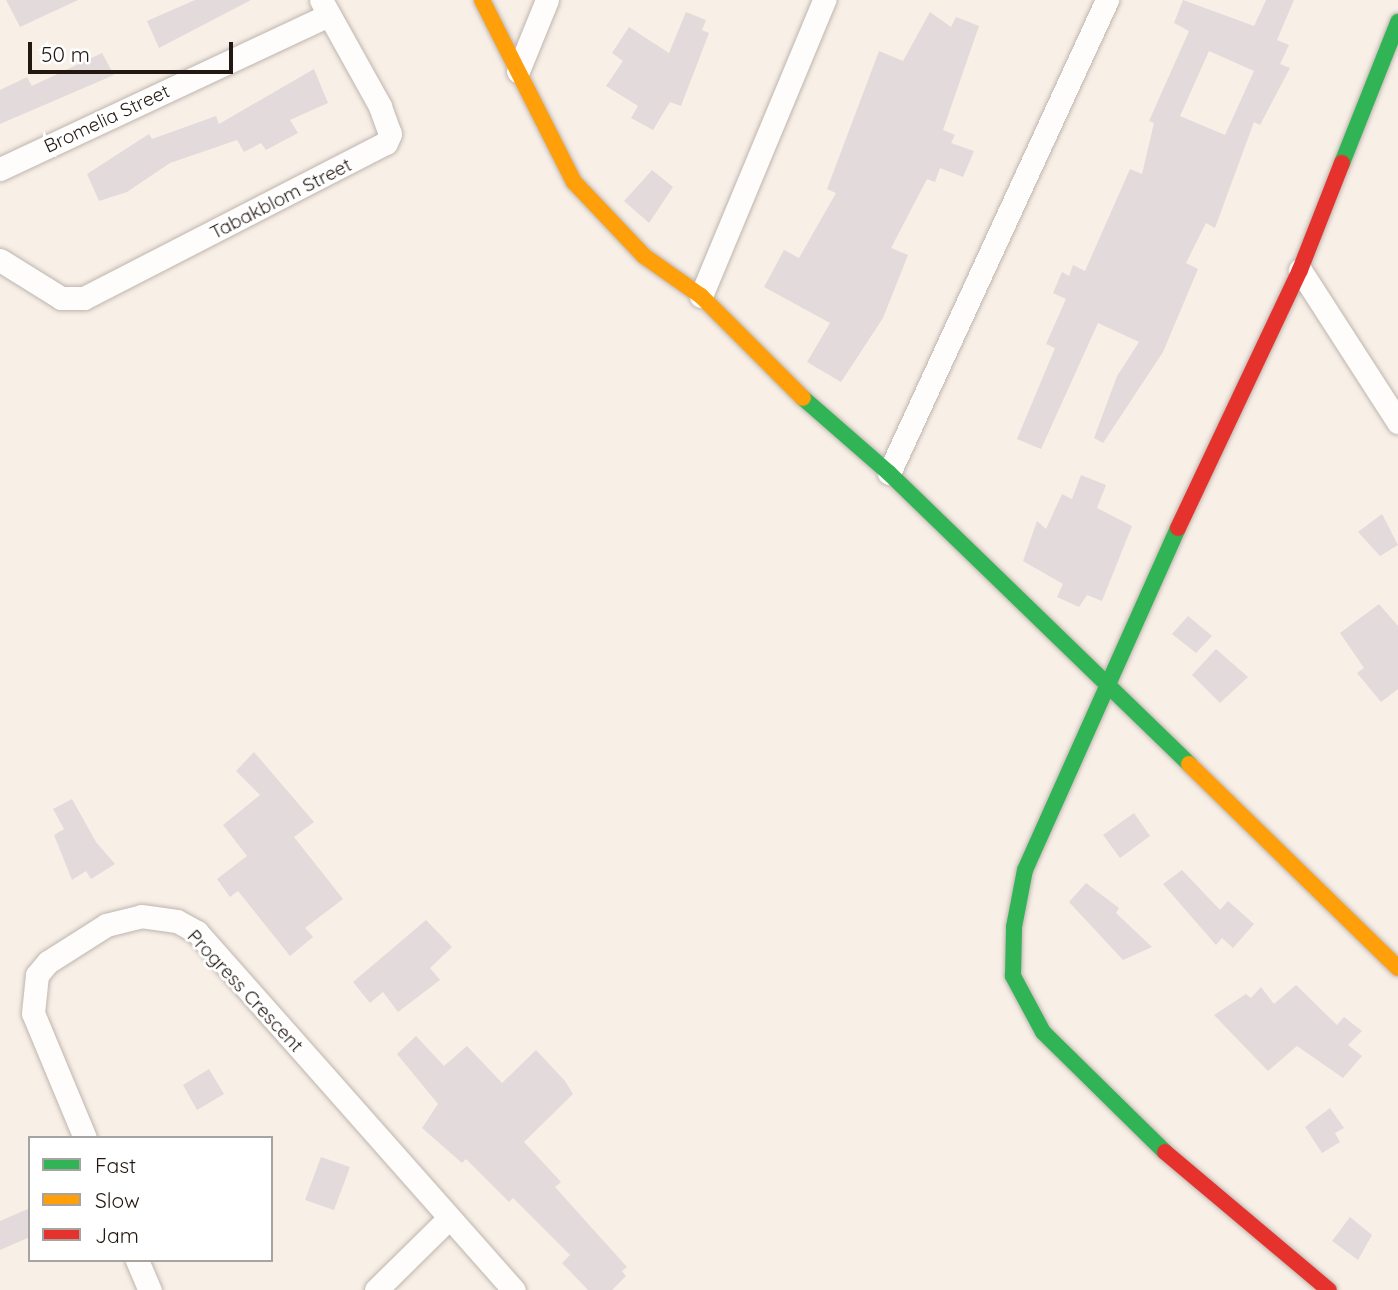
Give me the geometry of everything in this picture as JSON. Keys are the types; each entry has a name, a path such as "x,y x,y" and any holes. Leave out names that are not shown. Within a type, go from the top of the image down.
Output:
{"street":[{"path":"482,0 590,202 643,256 701,296 783,381 889,473 1106,681 1398,968"},
{"path":"518,71 547,0"},
{"path":"701,296 824,0"},
{"path":"889,473 1107,0"},
{"name":"Bromelia Street","path":"0,169 325,8"},
{"name":"Tabakblom Street","path":"0,260 70,299 103,291 386,143 390,134 380,106 325,8"},
{"path":"1329,1290 1184,1171 1052,1041 1013,976 1014,927 1024,870 1106,681 1300,270 1398,22"},
{"path":"1300,270 1398,422"},
{"name":"Progress Crescent","path":"84,1136 33,1013 37,975 48,962 106,925 141,916 168,919 197,932 448,1219 514,1290"},
{"path":"376,1290 448,1219"},
{"path":"138,1262 150,1290"}],"building":[{"path":"6,0 78,0 20,27"},
{"path":"195,0 251,0 159,48 147,21"},
{"path":"1183,0 1254,26 1266,0 1294,0 1277,40 1289,45 1280,64 1290,68 1260,125 1254,122 1215,228 1206,223 1186,263 1198,269 1163,352 1103,443 1094,438 1117,376 1139,342 1098,323 1041,449 1017,439 1055,348 1046,344 1066,299 1053,293 1062,272 1069,276 1073,265 1085,271 1130,169 1142,174 1154,123 1149,121 1189,31 1174,23","holes":["1209,51 1254,71 1225,135 1180,116"]},
{"path":"686,12 706,20 702,30 709,33 681,106 670,102 653,130 631,118 638,106 606,86 623,61 612,53 629,27 669,53"},
{"path":"930,12 951,27 956,17 979,26 943,130 955,135 951,143 974,151 963,177 940,168 935,182 927,179 891,248 908,255 883,318 841,382 807,362 830,323 764,287 784,250 799,258 836,193 827,189 879,51 903,61"},
{"path":"102,53 114,75 0,124 0,90 27,77 32,86"},
{"path":"314,69 328,103 290,120 298,133 266,150 261,143 244,152 237,140 170,163 127,192 99,201 87,174 149,134 152,139 216,116 219,124"},
{"path":"652,170 673,187 649,223 624,201"},
{"path":"1081,475 1106,485 1097,508 1132,526 1102,601 1087,595 1079,607 1057,597 1063,584 1023,561 1037,521 1046,529 1062,494 1072,499"},
{"path":"1382,514 1398,545 1380,556 1358,532"},
{"path":"1379,604 1398,626 1398,689 1381,702 1357,673 1364,668 1340,633"},
{"path":"1188,616 1212,636 1196,653 1172,634"},
{"path":"1216,649 1248,677 1220,703 1192,675"},
{"path":"254,752 314,822 294,837 343,899 305,928 313,937 290,956 238,891 230,897 217,879 247,856 223,825 260,795 236,771"},
{"path":"72,799 96,842 115,864 91,879 86,871 72,880 54,835 64,829 53,809"},
{"path":"1134,813 1150,836 1120,858 1103,835"},
{"path":"1182,870 1220,910 1228,901 1254,924 1233,948 1222,938 1216,945 1163,884"},
{"path":"1086,883 1119,908 1116,913 1152,947 1123,960 1069,902"},
{"path":"426,920 452,947 430,968 440,980 398,1012 383,992 370,1003 353,982"},
{"path":"1296,985 1337,1025 1344,1017 1362,1031 1348,1045 1362,1056 1343,1078 1297,1046 1268,1071 1214,1015 1246,994 1251,998 1261,987 1274,1004"},
{"path":"416,1036 444,1066 467,1046 502,1083 536,1050 565,1081 573,1094 524,1142 561,1182 555,1187 627,1267 622,1271 626,1276 612,1290 588,1290 562,1263 570,1255 513,1198 509,1202 466,1159 462,1163 422,1128 438,1104 397,1054"},
{"path":"209,1069 224,1094 197,1110 183,1085"},
{"path":"1330,1108 1344,1128 1335,1133 1340,1142 1322,1153 1305,1127"},
{"path":"321,1157 350,1167 334,1210 305,1200"},
{"path":"28,1209 28,1238 0,1250 0,1221"},
{"path":"1350,1217 1372,1235 1358,1260 1332,1241"}],"traffic: fast":[{"path":"1342,163 1398,22"},
{"path":"803,398 889,473 1189,764"},
{"path":"1165,1152 1043,1032 1013,976 1014,927 1025,870 1178,528"}],"traffic: slow":[{"path":"482,0 574,182 644,256 701,296 803,398"},
{"path":"1189,764 1398,968"}],"traffic: jam":[{"path":"1178,528 1300,270 1342,163"},
{"path":"1165,1152 1329,1290"}]}
